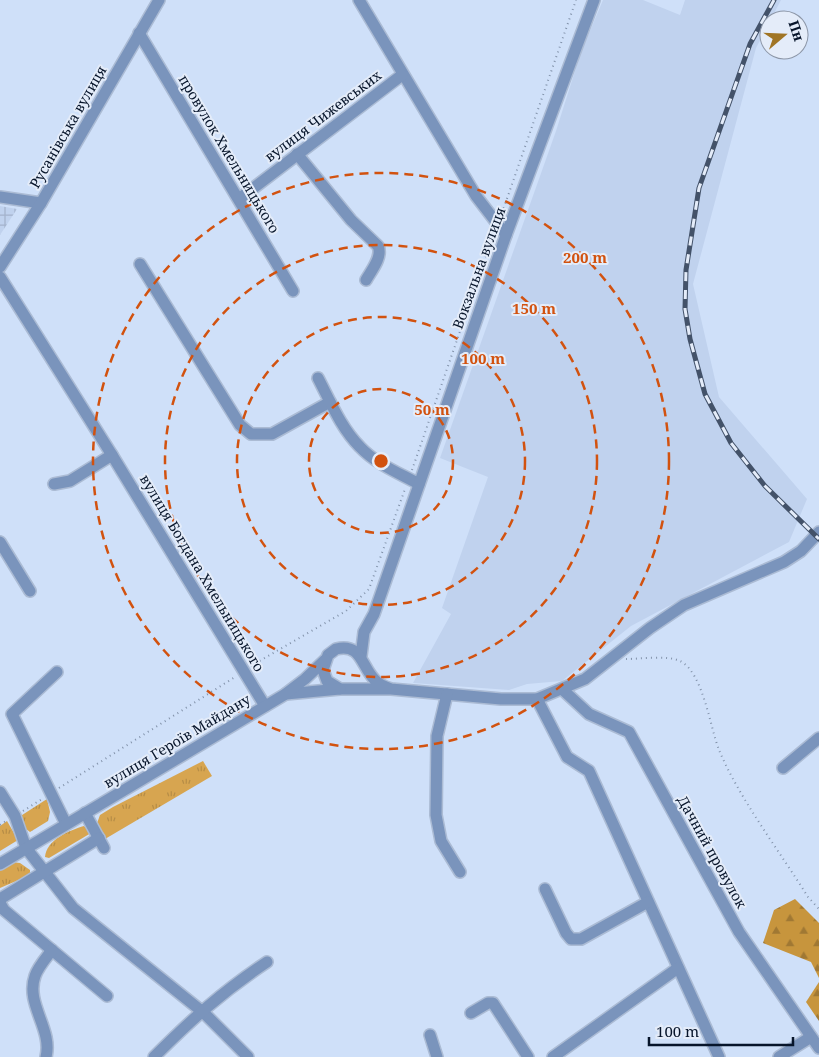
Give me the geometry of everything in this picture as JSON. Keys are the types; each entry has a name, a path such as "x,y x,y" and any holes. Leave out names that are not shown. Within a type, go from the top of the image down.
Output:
{"street":[{"name":"Русанівська вулиця","path":"0,267 42,203 159,0"},
{"path":"359,0 402,75 476,196 506,235"},
{"name":"Вокзальна вулиця","path":"362,659 364,632 374,614 414,481 594,0"},
{"name":"провулок Хмельницького","path":"139,33 293,291"},
{"name":"вулиця Чижевських","path":"239,199 402,75"},
{"path":"297,154 351,220 378,246 380,251 379,257 366,280"},
{"path":"0,197 42,203"},
{"path":"140,264 240,425 251,434 272,434 330,402"},
{"name":"вулиця Богдана Хмельницького","path":"0,277 112,455 265,706"},
{"path":"318,378 344,426 360,447 372,458 414,481"},
{"path":"54,484 70,481 112,455"},
{"name":"вулиця Героїв Майдану","path":"284,694 346,689 391,689 501,699 537,699 586,679 684,605 784,562 801,551 819,532"},
{"path":"0,542 30,591"},
{"name":"Вокзальна вулиця","path":"342,648 364,632"},
{"path":"342,648 352,649 362,659 374,680 391,689"},
{"name":"вулиця Героїв Майдану","path":"0,864 284,694 305,679 332,651 342,648"},
{"path":"325,660 323,670 327,681 346,689 363,677 362,659"},
{"path":"57,672 12,714 66,824"},
{"name":"Дачний провулок","path":"563,690 589,714 629,732 739,932 819,1048"},
{"path":"447,694 437,736 436,815 441,841 460,872"},
{"path":"537,699 567,757 589,771 719,1057"},
{"path":"783,768 819,738"},
{"path":"0,792 15,816 26,848 73,908 201,1010 248,1057"},
{"path":"85,813 102,843 45,872 0,901 4,910 107,996"},
{"path":"545,889 566,933 570,939 575,940 581,939 648,902"},
{"path":"46,1057 47,1036 34,999 34,977 52,950"},
{"path":"154,1057 201,1010 231,986 267,962"},
{"path":"553,1057 678,968"},
{"path":"471,1013 488,1003 493,1003 528,1057"},
{"path":"430,1035 437,1057"},
{"path":"779,1057 811,1037"}],"path":[{"path":"15,816 244,671 346,611 368,589 414,481 498,224 576,0"},
{"path":"609,660 656,658 680,660 697,678 719,750 734,780 808,897 819,909"}],"shaded area":[{"path":"603,0 643,0 680,15 685,0 781,0 776,10 759,10 759,42 693,284 719,397 807,499 789,542 631,626 562,681 527,684 509,690 413,683 451,614 442,608 488,477 440,458 556,131 581,52"},
{"path":"0,206 17,209 0,235"}],"green space":[{"path":"203,761 212,776 105,839 96,826 100,815"},
{"path":"47,799 50,812 48,821 30,832 21,825 19,817"},
{"path":"7,821 18,840 0,851 0,826"},
{"path":"84,826 91,833 49,858 45,857 46,851 54,841 72,830"},
{"path":"12,862 20,863 30,870 30,875 0,888 0,869"},
{"path":"795,899 819,923 819,978 811,962 763,943 774,910"},
{"path":"819,982 819,1021 806,1002"}],"railway":[{"path":"774,0 750,44 699,188 686,270 685,309 690,339 705,394 731,443 765,486 819,539"}]}
